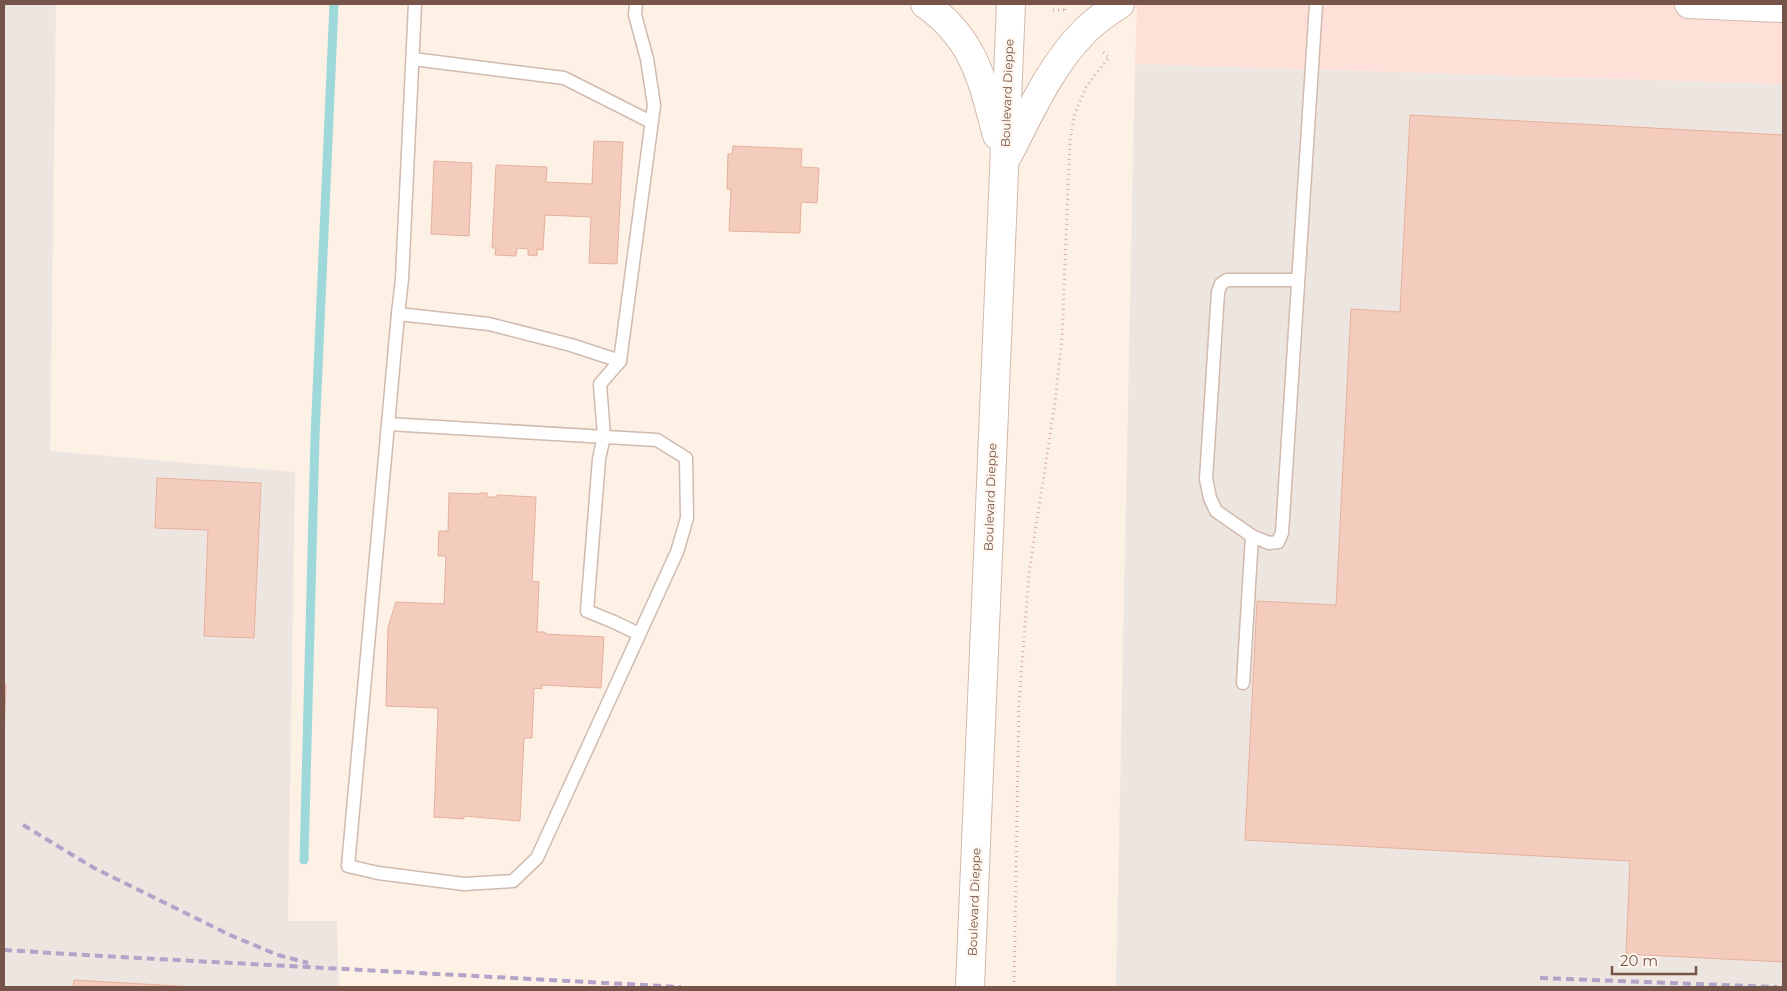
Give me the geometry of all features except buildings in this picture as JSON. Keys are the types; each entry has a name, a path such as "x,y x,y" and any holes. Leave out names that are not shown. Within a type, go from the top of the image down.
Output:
{"main road":[{"path":"925,4 951,26 970,52 979,71 1004,161"},
{"path":"1004,161 1047,80 1062,58 1084,31 1120,4"},
{"path":"1688,4 1783,8"},
{"name":"Boulevard Dieppe","path":"970,987 1011,6"}],"lane":[{"path":"388,424 657,440 686,458 687,518 677,552 537,858 513,881 464,884 378,873 348,866 388,424 398,314 402,279 415,4"},
{"path":"636,4 635,15 647,59 654,105 620,361 600,384 604,436 600,459 587,611 639,634"},
{"path":"1298,280 1227,280 1221,284 1218,292 1206,479 1210,498 1216,512 1252,536 1269,544 1278,542 1282,533 1316,4"},
{"path":"413,59 564,78 651,122"},
{"path":"398,314 489,324 571,345 620,361"},
{"path":"1244,683 1252,536"}],"path":[{"path":"1053,10 1064,10"},
{"path":"1014,987 1019,703 1029,573 1055,402 1062,338 1070,140 1075,113 1086,87 1109,58 1103,52"}],"shaded area":[{"path":"4,4 56,4 50,451 295,472 288,921 337,921 339,987 4,987"},
{"path":"1137,4 1783,4 1783,84 1135,64"},
{"path":"1135,64 1783,84 1783,987 1116,987"}],"waterway":[{"path":"304,860 315,437 334,4"}],"railway":[{"path":"23,825 94,868 230,935 278,955 308,963"},
{"path":"4,950 681,987"},
{"path":"1540,978 1777,987"}]}
